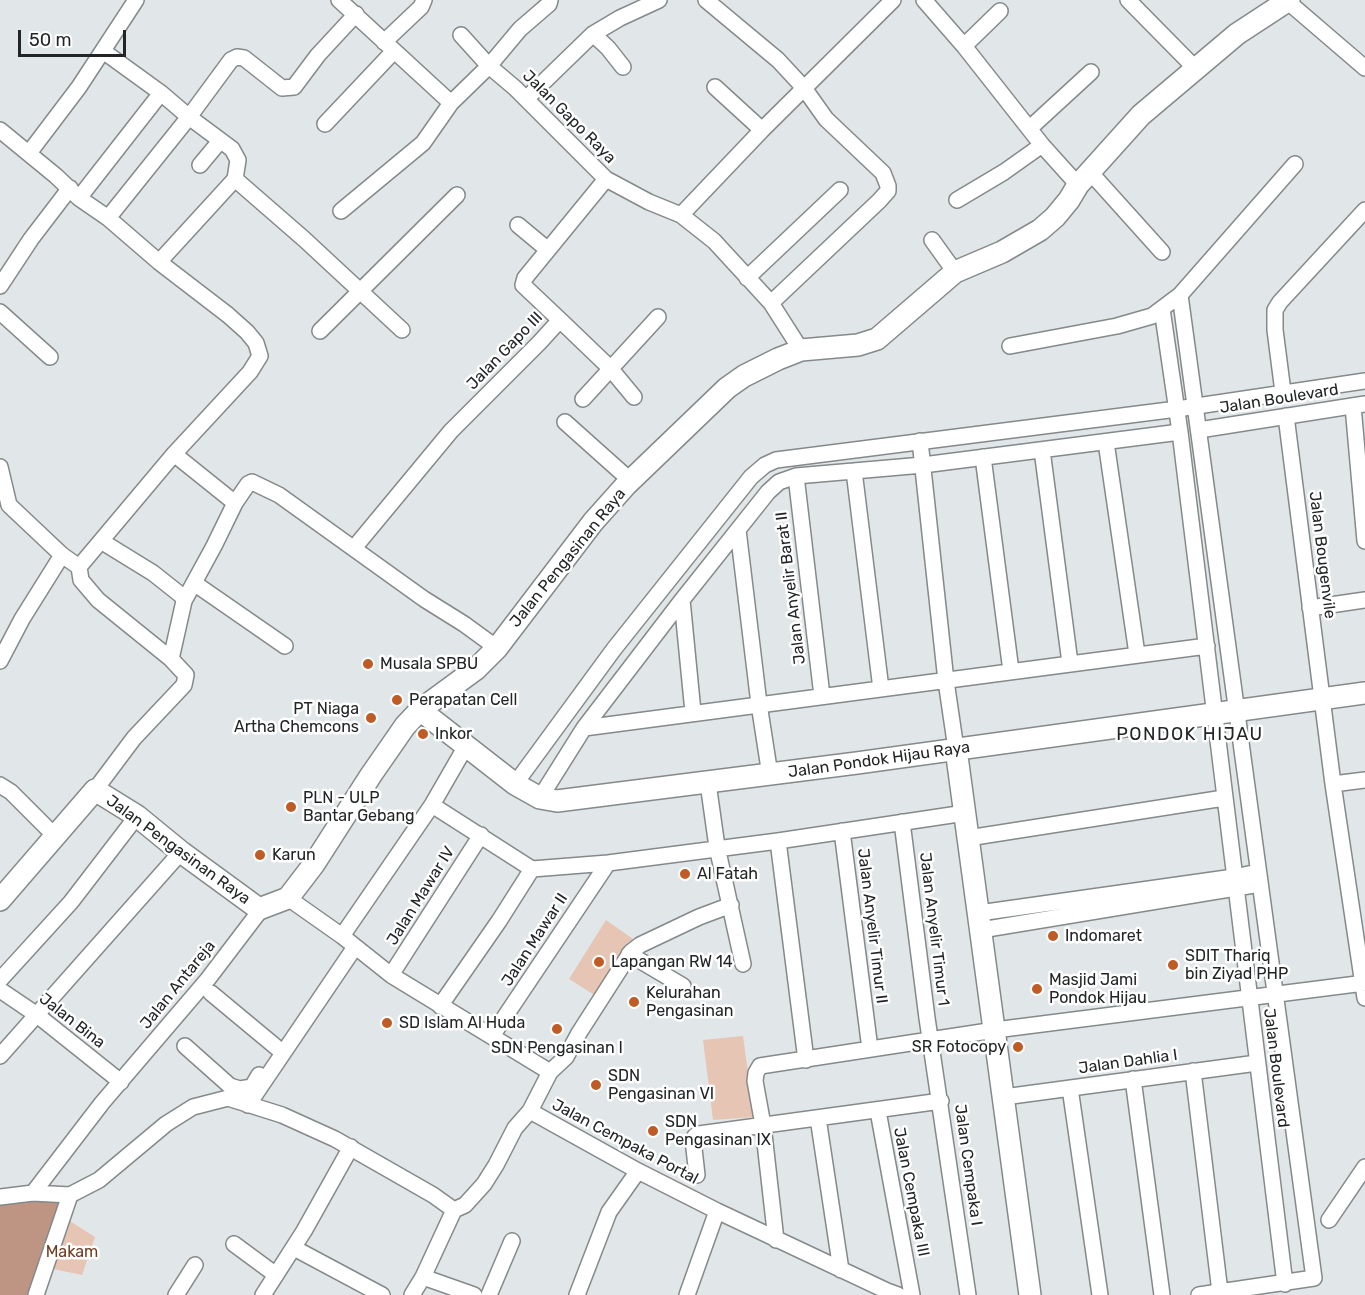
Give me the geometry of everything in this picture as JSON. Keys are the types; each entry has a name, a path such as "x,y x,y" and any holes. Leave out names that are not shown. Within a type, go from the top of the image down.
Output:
{"street":[{"path":"29,153 103,51 136,0"},
{"path":"339,0 451,103"},
{"path":"325,124 421,7 424,0"},
{"path":"341,211 423,143 451,103 489,66 520,29 549,4 550,0"},
{"path":"526,99 593,33 659,0"},
{"path":"706,0 770,52 804,88 826,119 883,173 888,188 879,201 771,303"},
{"path":"681,215 762,130 893,0"},
{"path":"924,0 964,46 1042,145 1084,179 1162,252"},
{"path":"1128,0 1195,68"},
{"path":"1278,3 1365,68"},
{"name":"Jalan Pengasinan Raya","path":"0,900 95,790 137,816 181,852 259,909 288,898 314,864 370,775 399,734 420,710 476,669 497,648 593,522 631,481 728,388 744,376 801,350 858,345 877,339 955,272 1002,252 1040,230 1069,201 1084,179 1141,115 1195,68 1278,3"},
{"path":"964,46 1000,11"},
{"path":"108,218 189,117 231,60 237,57 244,58 282,88 294,87 318,55 356,14"},
{"path":"593,33 623,67"},
{"name":"Jalan Gapo Raya","path":"461,35 489,66 526,99 606,179 649,202 681,215 725,251 771,303 801,350"},
{"path":"103,51 161,93 236,154 238,164 235,179 159,262"},
{"path":"1030,128 1091,72"},
{"path":"715,87 762,130"},
{"path":"3,278 32,239 161,93"},
{"path":"0,130 247,332 256,343 260,356 250,372 174,454 79,567"},
{"path":"200,165 220,141"},
{"path":"957,200 1004,172 1042,145"},
{"path":"1010,346 1117,326 1152,316 1180,295 1295,164"},
{"path":"235,179 402,330"},
{"name":"Jalan Gapo III","path":"354,548 451,431 560,320 523,285 525,278 606,179"},
{"path":"747,278 840,190"},
{"path":"320,331 458,195"},
{"path":"1283,392 1275,330 1275,310 1365,210"},
{"path":"518,225 548,250"},
{"path":"932,240 955,272"},
{"name":"Jalan Boulevard","path":"1162,309 1207,646 1285,1284 1314,1278 1180,295"},
{"path":"0,312 50,357"},
{"path":"583,399 658,317"},
{"path":"560,320 610,368 634,397"},
{"path":"515,784 614,649 751,477 765,465 776,460 1177,409 1365,381"},
{"path":"1359,405 1365,541"},
{"name":"Jalan Boulevard","path":"1199,430 1359,405"},
{"name":"Jalan Bougenvile","path":"1286,416 1321,698 1364,988"},
{"path":"565,422 631,481"},
{"path":"540,798 585,728 682,600 779,482 796,476 923,465 1180,432"},
{"path":"920,441 946,681 1030,1295"},
{"path":"1106,442 1137,654"},
{"path":"1042,450 1070,663"},
{"path":"174,454 234,503"},
{"path":"984,457 1011,671"},
{"path":"0,467 9,505 62,555 79,567 81,580 98,600 171,659 186,675 184,685 134,738 95,790"},
{"path":"854,471 881,689"},
{"name":"Jalan Anyelir Barat II","path":"796,476 822,696"},
{"path":"171,659 184,601 234,503 248,484 257,483 279,495 423,599 497,648"},
{"path":"738,530 770,775"},
{"path":"101,541 153,573 182,596 184,601"},
{"path":"0,661 22,619 62,555"},
{"path":"194,583 285,646"},
{"path":"682,600 693,712"},
{"path":"1310,608 1365,600"},
{"path":"585,728 1207,646"},
{"name":"Jalan Pondok Hijau Raya","path":"420,710 515,784 540,798 572,801 1365,693"},
{"path":"342,936 432,804 466,746"},
{"path":"1333,784 1365,780"},
{"path":"708,783 717,848 743,964"},
{"path":"0,785 11,792 55,836"},
{"path":"968,838 1224,798"},
{"path":"432,804 532,869 608,863 965,813"},
{"path":"0,980 71,902 137,816"},
{"name":"Jalan Anyelir Timur 1","path":"902,822 931,1040"},
{"name":"Jalan Anyelir Timur II","path":"842,831 870,1049"},
{"name":"Jalan Mawar IV","path":"391,975 481,835"},
{"path":"778,841 806,1059"},
{"path":"0,1056 181,852"},
{"name":"Jalan Mawar II","path":"492,1036 608,863"},
{"path":"440,1006 532,869"},
{"path":"980,921 1259,878"},
{"name":"Jalan Cempaka Portal","path":"288,898 342,936 391,975 550,1072 530,1111 638,1171 717,1211 898,1295"},
{"path":"550,1072 566,1057 629,954 650,940 731,905"},
{"name":"Jalan Antareja","path":"33,1193 120,1082 208,979 259,909"},
{"path":"185,1046 230,1086 240,1089 252,1087 355,947"},
{"path":"629,954 682,986"},
{"path":"776,1240 763,1125 755,1081 760,1066 994,1030 1249,998 1364,988"},
{"name":"Jalan Bina","path":"0,990 37,1015 120,1082"},
{"path":"211,993 279,1050"},
{"name":"Jalan Cempaka I","path":"931,1040 968,1295"},
{"path":"248,1105 279,1050"},
{"name":"Jalan Dahlia I","path":"1004,1097 1257,1062"},
{"path":"1193,1071 1220,1292"},
{"path":"1133,1079 1162,1295"},
{"path":"1070,1088 1100,1295"},
{"path":"0,1197 33,1193 70,1195 99,1180 166,1124 193,1107 228,1098 282,1115 351,1147 433,1195 454,1210"},
{"path":"697,1175 693,1140 695,1136 941,1101"},
{"path":"412,1295 423,1277 454,1210 465,1205 484,1184 515,1128 530,1111"},
{"name":"Jalan Cempaka III","path":"878,1111 911,1287"},
{"path":"818,1118 841,1270"},
{"path":"263,1295 294,1248 351,1147"},
{"path":"1329,1220 1365,1167"},
{"path":"577,1295 609,1212 638,1171"},
{"path":"36,1295 70,1195"},
{"path":"687,1295 717,1211"},
{"path":"489,1295 512,1241"},
{"path":"234,1244 276,1275"},
{"path":"294,1248 382,1295"},
{"path":"176,1295 195,1265"},
{"path":"423,1277 474,1295"},
{"path":"1198,1295 1285,1284"}],"green space":[{"name":"Lapangan RW 14","path":"606,920 633,939 596,996 569,979"},
{"path":"743,1036 754,1117 713,1120 703,1040"},
{"name":"Makam","path":"65,1218 95,1237 82,1275 49,1268"}],"shaded area":[{"path":"70,1195 36,1295 0,1295 0,1197"}],"place":[{"name":"Musala SPBU","path":"368,664"},
{"name":"Perapatan Cell","path":"397,700"},
{"name":"PT Niaga Artha Chemcons","path":"371,718"},
{"name":"Inkor","path":"423,734"},
{"name":"PLN - ULP Bantar Gebang","path":"291,807"},
{"name":"Karun","path":"260,855"},
{"name":"Al Fatah","path":"685,874"},
{"name":"Indomaret","path":"1053,936"},
{"name":"Lapangan RW 14","path":"599,962"},
{"name":"SDIT Thariq bin Ziyad PHP","path":"1173,965"},
{"name":"Masjid Jami Pondok Hijau","path":"1037,989"},
{"name":"Kelurahan Pengasinan","path":"634,1002"},
{"name":"SD Islam Al Huda","path":"387,1023"},
{"name":"SDN Pengasinan I","path":"557,1029"},
{"name":"SR Fotocopy","path":"1018,1047"},
{"name":"SDN Pengasinan VI","path":"596,1085"},
{"name":"SDN Pengasinan IX","path":"653,1131"}],"district":[{"name":"PONDOK HIJAU","path":"1190,735"}]}
